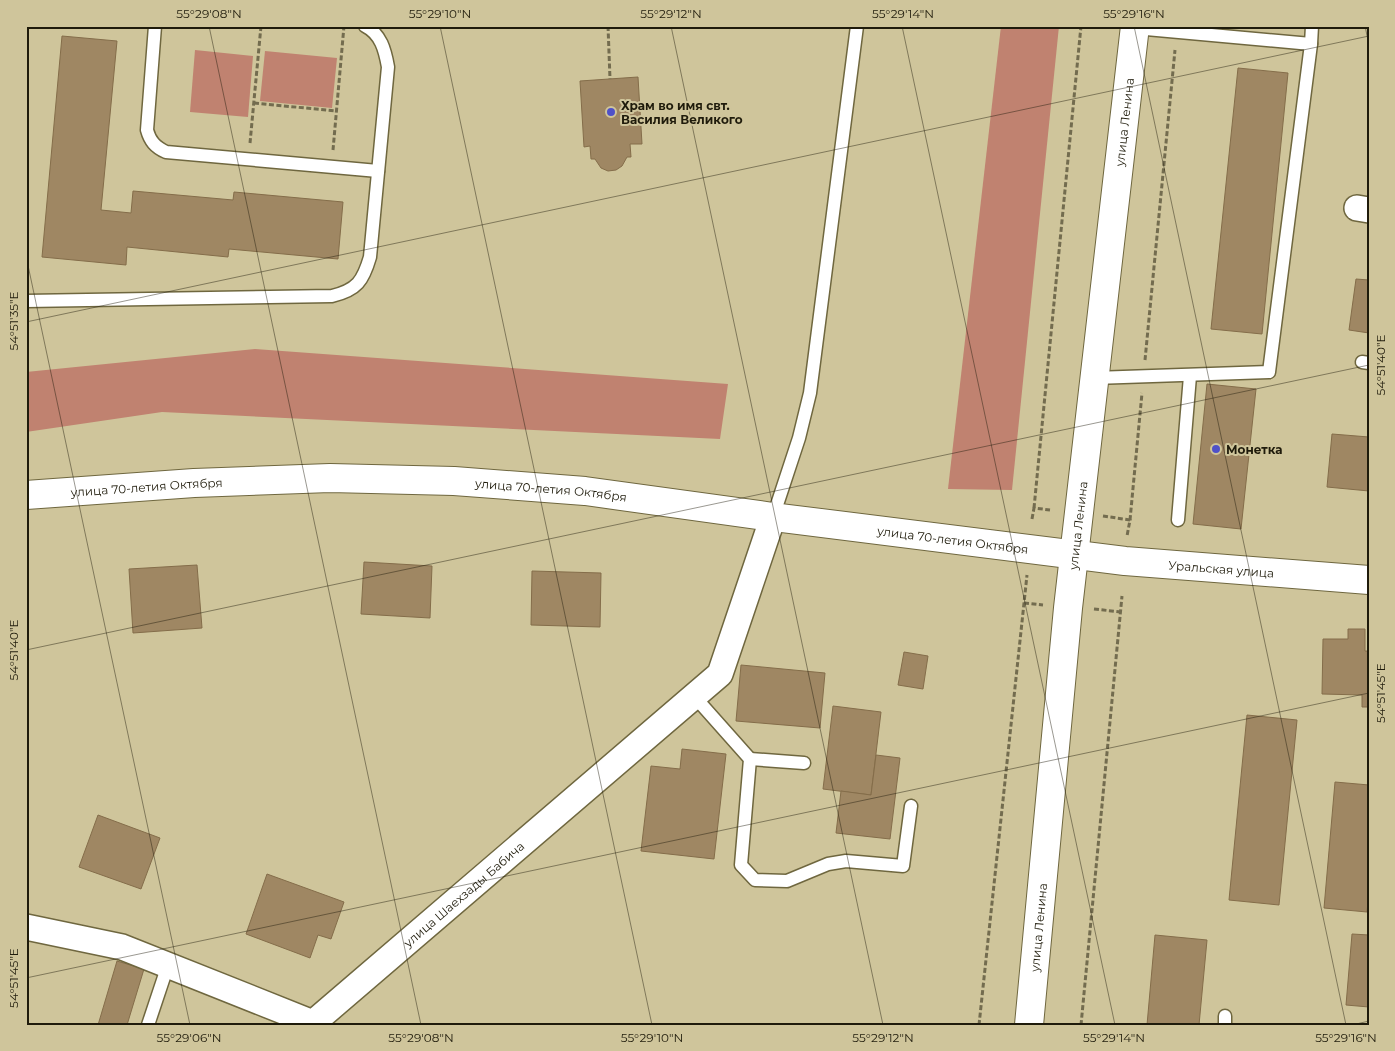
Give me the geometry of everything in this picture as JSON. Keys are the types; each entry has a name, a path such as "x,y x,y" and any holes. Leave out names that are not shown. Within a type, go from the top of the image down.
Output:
{"main road":[{"name":"улица Ленина","path":"1030,1025 1073,554 1135,27"},
{"name":"улица 70-летия Октября","path":"26,495 194,483 320,479 454,481 585,491 774,517 1073,554"},
{"name":"Уральская улица","path":"1073,554 1181,566 1369,580"}],"street":[{"name":"улица Шаехзады Бабича","path":"26,927 122,947 313,1023 720,674 774,517"}],"lane":[{"path":"155,26 147,122 147,130 153,144 166,152 378,171"},
{"path":"26,301 332,296 346,292 356,286 365,275 370,257 388,67 385,49 378,36 365,26"},
{"path":"774,517 799,438 810,393 857,26"},
{"path":"1094,378 1269,372 1312,26"},
{"path":"1135,27 1311,44"},
{"path":"1178,520 1190,376"},
{"path":"694,696 750,759 804,763"},
{"path":"750,759 741,865 755,880 787,881 828,864 846,861 903,866 911,806"},
{"path":"148,1025 168,965"}],"path":[{"path":"249,159 261,26"},
{"path":"331,167 344,26"},
{"path":"608,26 610,79"},
{"path":"1032,519 1081,26"},
{"path":"1126,545 1130,520 1177,32"},
{"path":"254,103 336,111"},
{"path":"1034,508 1050,510"},
{"path":"1102,516 1130,520"},
{"path":"979,1025 1027,573"},
{"path":"1081,1025 1122,596"},
{"path":"1024,603 1043,605"},
{"path":"1094,609 1121,612"}],"shaded area":[{"path":"1001,26 1059,26 1012,490 948,489"},
{"path":"195,50 253,56 248,117 190,112"},
{"path":"265,51 337,58 332,108 260,101"},
{"path":"255,349 728,384 720,439 162,412 26,432 26,372"}],"building":[{"path":"62,36 117,41 101,210 131,213 133,191 233,200 234,192 343,202 338,259 229,249 228,257 127,247 126,265 42,257"},
{"path":"1238,68 1288,73 1262,334 1211,329"},
{"name":"Храм во имя свт. Василия Великого","path":"638,77 642,144 630,144 631,157 627,157 622,166 616,170 608,171 601,168 595,159 591,159 590,146 584,147 580,81"},
{"path":"1356,279 1369,280 1369,333 1349,330"},
{"path":"1207,384 1256,389 1241,529 1193,524"},
{"path":"1332,434 1369,437 1369,491 1327,487"},
{"path":"364,562 432,566 430,618 361,614"},
{"path":"197,565 202,628 133,633 129,569"},
{"path":"532,571 601,573 600,627 531,625"},
{"path":"1348,629 1365,629 1365,651 1369,651 1369,707 1362,707 1362,695 1322,694 1323,639 1348,639"},
{"path":"904,652 928,656 923,689 898,685"},
{"path":"741,665 825,673 820,728 736,721"},
{"path":"833,706 881,712 871,795 823,789"},
{"path":"1247,715 1297,720 1279,905 1229,900"},
{"path":"682,749 726,754 714,859 641,851 651,766 680,769"},
{"path":"876,755 900,758 890,839 836,833 841,791 871,795"},
{"path":"1335,782 1369,785 1369,892 1367,912 1324,908"},
{"path":"98,815 160,838 141,889 79,867"},
{"path":"267,874 344,902 331,939 318,935 310,958 246,934"},
{"path":"1352,934 1369,935 1369,1007 1346,1005"},
{"path":"1155,935 1207,940 1199,1025 1147,1025"},
{"path":"117,961 144,969 127,1025 98,1025"}],"place":[{"name":"Храм во имя свт. Василия Великого","path":"611,112"},
{"name":"Монетка","path":"1216,449"}]}
